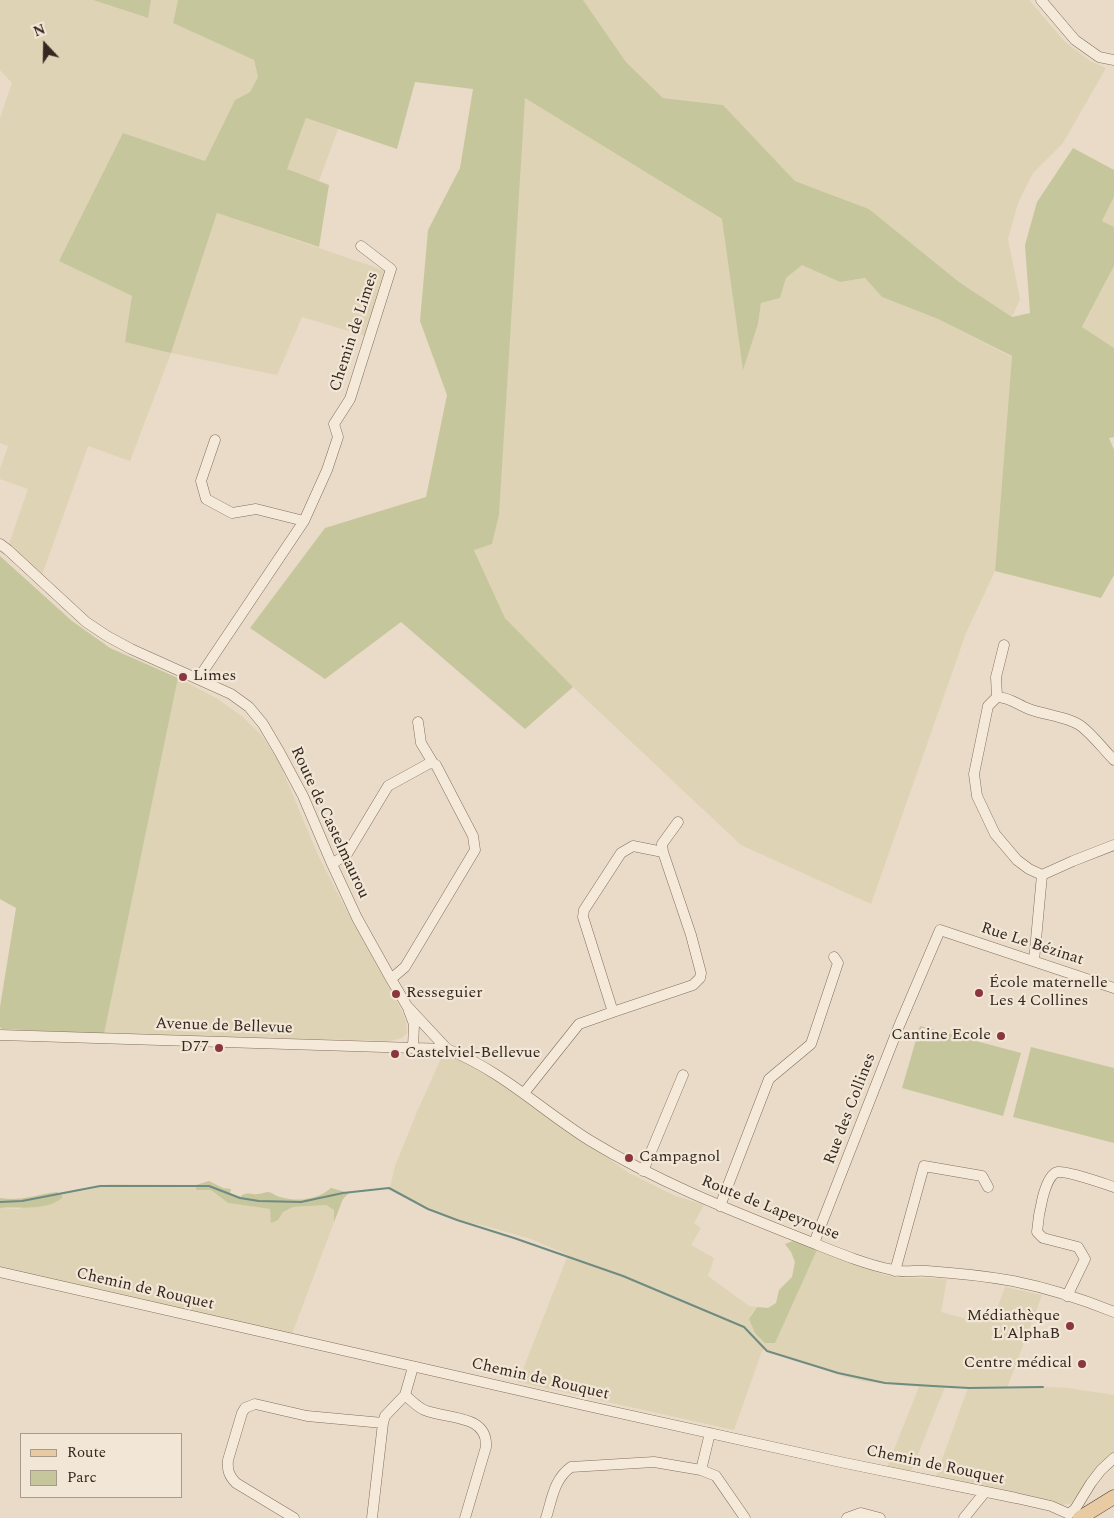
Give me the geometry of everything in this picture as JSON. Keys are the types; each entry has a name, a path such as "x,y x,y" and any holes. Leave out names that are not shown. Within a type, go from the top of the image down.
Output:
{"main road":[{"path":"1078,1516 1114,1497"},
{"path":"1078,1516 1114,1503"}],"street":[{"path":"1041,0 1075,40 1099,57 1114,60"},
{"name":"Chemin de Limes","path":"304,521 327,470 338,436 334,424 350,399 391,269 361,246"},
{"path":"198,679 304,521 256,508 232,513 206,499 201,481 215,440"},
{"name":"Route de Castelmaurou","path":"0,544 93,626 131,649 231,694 249,707 280,753 303,796 357,918 391,980 407,1006 447,1049"},
{"path":"997,698 996,677 1004,645"},
{"path":"1114,760 1081,726 1069,720 1047,716 1028,709 1004,697 997,698 988,706 974,774 977,796 995,834 1017,860 1029,869 1042,875 1114,845"},
{"path":"391,980 405,968 475,850 473,836 439,768 433,763 421,743 418,722"},
{"path":"332,864 347,854 388,786 433,763"},
{"path":"524,1093 579,1024 692,985 700,978 702,973 691,935 662,852 662,844 678,822"},
{"path":"613,1012 583,917 584,910 621,852 633,846 662,852"},
{"path":"1030,960 1042,875"},
{"name":"Rue Le Bézinat","path":"940,930 1114,988"},
{"name":"Rue des Collines","path":"814,1243 899,1026 940,930"},
{"path":"720,1206 769,1079 811,1044 838,963 834,957"},
{"name":"Route de Castelmaurou","path":"407,1006 414,1024 413,1048"},
{"path":"414,1036 428,1030"},
{"name":"Avenue de Bellevue","path":"0,1035 447,1049"},
{"name":"Route de Lapeyrouse","path":"447,1049 483,1066 588,1139 643,1171 720,1206 871,1265 895,1271 916,1270 1013,1281 1067,1296 1114,1313"},
{"path":"643,1171 683,1074"},
{"path":"895,1271 924,1166 982,1176 988,1187"},
{"path":"1067,1296 1085,1259 1078,1247 1043,1238 1037,1232 1043,1198 1050,1177 1057,1172 1067,1173 1114,1187"},
{"name":"Chemin de Rouquet","path":"0,1272 413,1367 1051,1506 1078,1516"},
{"path":"372,1518 383,1423 385,1416 405,1395 413,1367"},
{"path":"405,1395 421,1409 473,1422 483,1431 486,1438 486,1447 465,1518"},
{"path":"294,1518 236,1483 230,1477 227,1466 228,1460 245,1408 255,1404 307,1416 383,1423"},
{"path":"701,1470 710,1433"},
{"path":"1078,1516 1091,1483 1114,1458"},
{"path":"546,1518 557,1482 562,1473 571,1467 654,1462 701,1470 716,1476 745,1518"},
{"path":"964,1518 985,1492"},
{"path":"847,1518 861,1513 880,1518"}],"shaded area":[{"path":"0,0 93,0 147,18 151,0 178,0 173,23 254,60 258,77 250,92 235,100 205,161 60,261 132,296 171,353 130,461 88,446 42,575 9,544 28,489 0,479 0,469 8,446 0,443 0,118 12,83 0,70"},
{"path":"583,0 1029,0 1064,41 1090,61 1106,68 1063,143 1033,173 1018,203 1008,239 1020,299 1012,317 959,282 869,209 795,181 723,105 663,98 626,62"},
{"path":"524,97 723,220 743,368 758,324 761,303 780,298 786,278 802,264 840,282 865,278 882,297 938,319 1012,357 995,571 966,633 871,904 741,845 573,687 505,618 474,549 492,544 499,515"},
{"path":"306,118 338,129 319,181 286,170"},
{"path":"1114,197 1114,227 1102,221"},
{"path":"217,213 386,271 366,336 302,317 277,375 171,353"},
{"path":"1114,266 1114,348 1082,328"},
{"path":"178,678 216,698 243,717 262,736 279,762 317,853 400,1007 406,1021 407,1033 402,1038 390,1041 104,1034"},
{"path":"443,1054 461,1059 480,1070 531,1103 629,1173 673,1195 704,1205 694,1223 701,1228 691,1245 714,1258 708,1276 749,1306 757,1307 751,1314 775,1342 817,1250 884,1275 903,1278 947,1279 941,1312 971,1320 976,1309 994,1316 1005,1287 1042,1295 1007,1388 1027,1386 1068,1388 1114,1395 1114,1452 1099,1467 1071,1503 1063,1505 936,1476 968,1388 945,1387 911,1471 887,1467 919,1387 867,1382 845,1377 765,1349 762,1351 734,1430 518,1382 568,1255 531,1239 450,1218 390,1188 395,1166"},
{"path":"109,1184 196,1185 196,1190 211,1190 228,1203 270,1209 271,1215 278,1220 283,1212 293,1207 326,1205 334,1210 334,1222 292,1334 0,1269 0,1208 19,1209 59,1193"}],"green space":[{"path":"93,0 151,0 148,18"},
{"path":"178,0 583,0 626,62 663,98 723,105 795,181 869,209 959,282 1012,317 1030,313 1025,245 1037,202 1073,148 1114,170 1114,197 1102,221 1114,227 1114,266 1082,327 1114,348 1114,437 1109,438 1114,450 1114,575 1101,598 995,571 1012,356 938,319 882,297 865,278 840,282 802,265 786,278 780,298 761,303 758,324 743,370 722,219 525,98 499,515 492,544 474,550 505,618 573,687 525,729 401,622 325,679 250,628 325,528 426,497 447,395 420,321 428,230 460,168 473,89 415,82 397,149 306,118 287,169 329,185 319,247 217,213 171,353 125,342 132,296 59,261 123,133 205,161 235,100 250,92 258,77 254,60 173,23"},
{"path":"0,556 72,621 110,648 178,678 104,1034 2,1029 0,1027 0,1007 16,908 0,899"},
{"path":"920,1026 1021,1053 1003,1116 902,1088"},
{"path":"1031,1047 1114,1068 1114,1143 1013,1117"},
{"path":"209,1181 223,1188 231,1189 230,1193 240,1197 246,1194 269,1192 279,1197 300,1200 320,1195 331,1188 349,1193 343,1199 334,1222 334,1210 326,1205 293,1207 283,1212 278,1220 271,1223 270,1209 228,1203 211,1190 196,1190 196,1185"},
{"path":"57,1192 62,1195 62,1198 48,1205 32,1208 0,1208 0,1198 21,1198"},
{"path":"796,1240 817,1250 775,1343 765,1343 755,1333 749,1319 757,1307 768,1308 776,1303 779,1290 792,1277 795,1262 785,1244"}],"waterway":[{"path":"0,1202 22,1201 100,1186 209,1186 240,1198 259,1201 301,1202 343,1193 389,1188 428,1209 457,1220 623,1276 744,1327 767,1351 838,1373 885,1383 969,1388 1043,1387"}],"place":[{"name":"Limes","path":"183,677"},
{"name":"École maternelle Les 4 Collines","path":"979,993"},
{"name":"Resseguier","path":"396,994"},
{"name":"Cantine Ecole","path":"1001,1036"},
{"name":"D77","path":"219,1048"},
{"name":"Castelviel-Bellevue","path":"395,1054"},
{"name":"Campagnol","path":"629,1158"},
{"name":"Médiathèque L'AlphaB","path":"1070,1326"},
{"name":"Centre médical","path":"1082,1364"}]}
